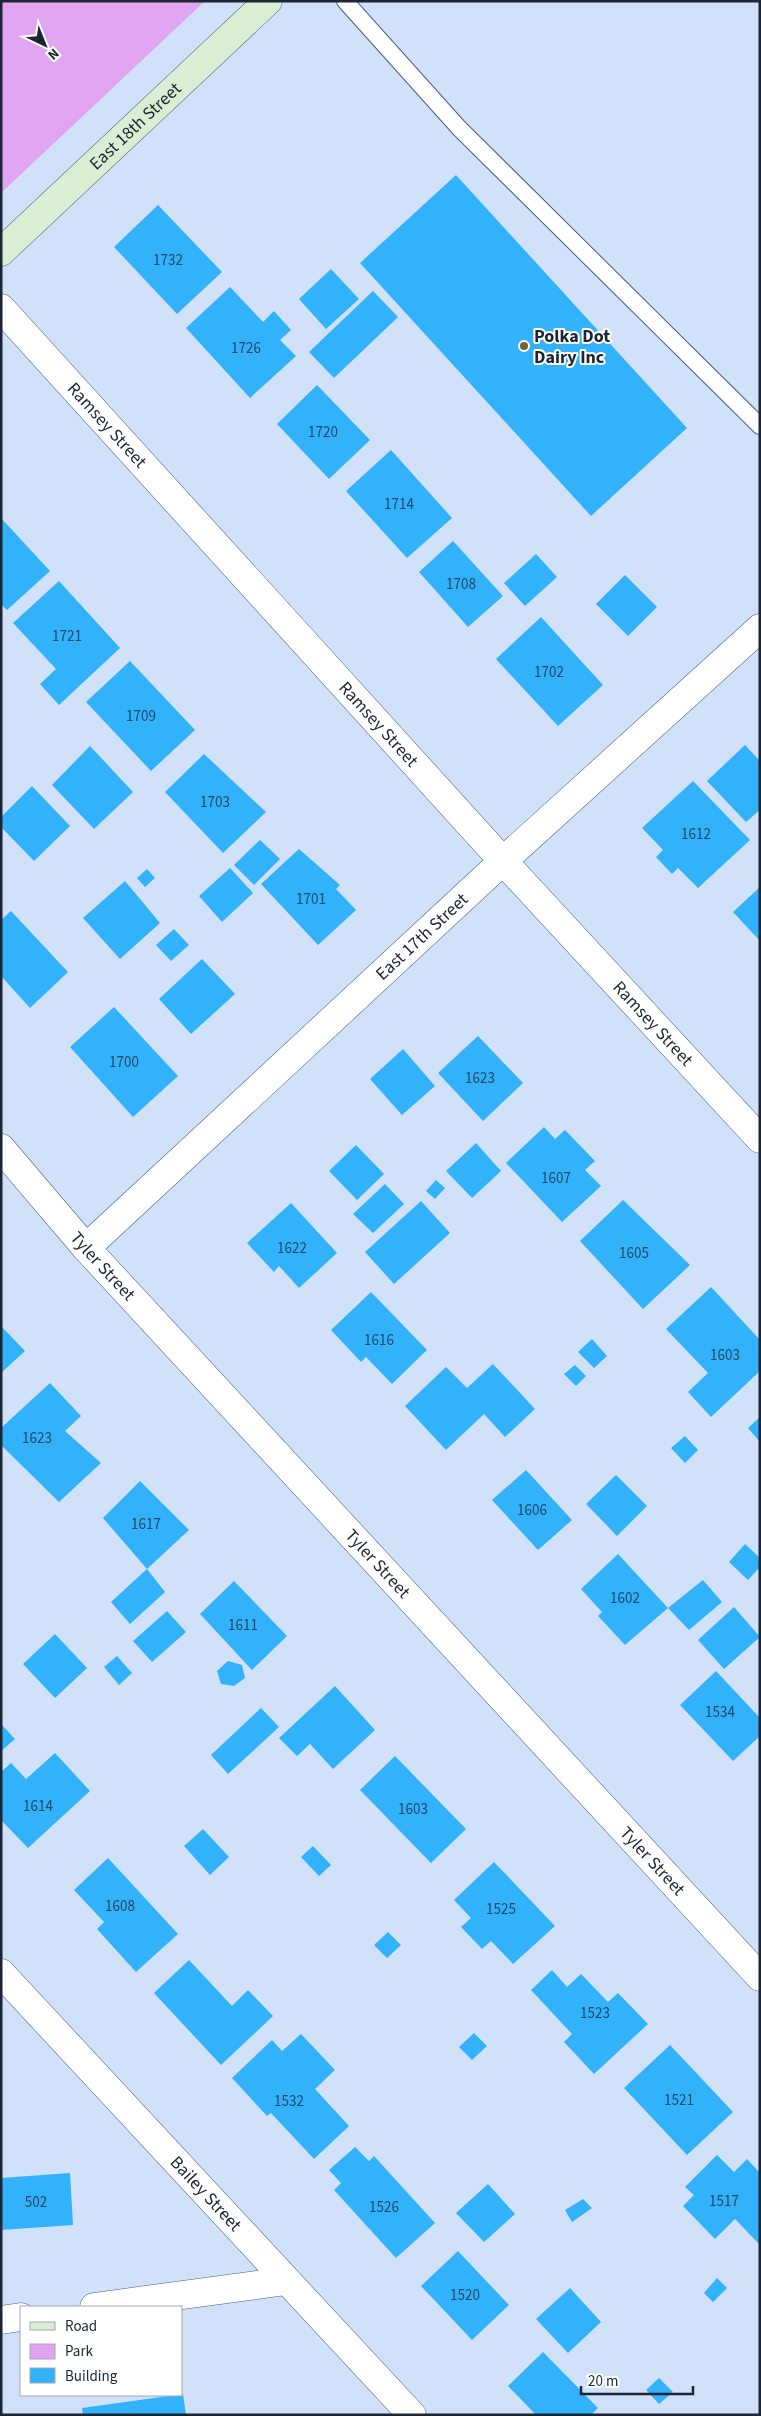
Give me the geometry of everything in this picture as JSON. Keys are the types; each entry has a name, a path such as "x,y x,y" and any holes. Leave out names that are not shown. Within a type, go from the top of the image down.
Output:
{"street":[{"name":"East 18th Street","path":"1,252 268,1"},
{"name":"Ramsey Street","path":"1,308 503,861 760,1139"},
{"name":"East 17th Street","path":"86,1248 503,861 760,628"},
{"name":"Tyler Street","path":"1,1148 86,1248 760,1977"},
{"name":"Bailey Street","path":"1,1973 412,2415"},
{"path":"101,2306 286,2281"},
{"path":"1,2320 20,2317"}],"lane":[{"path":"345,1 459,128 760,426"}],"green space":[{"path":"1,1 205,1 1,193"}],"building":[{"name":"Polka Dot Dairy Inc","path":"456,175 687,428 591,516 360,263"},
{"path":"158,205 222,272 177,314 114,247"},
{"path":"331,269 359,299 326,329 299,299"},
{"path":"230,287 263,322 274,311 291,330 280,340 296,356 250,398 186,328"},
{"path":"373,291 398,317 334,378 309,352"},
{"path":"317,385 370,440 329,479 277,424"},
{"path":"391,450 452,518 407,558 346,491"},
{"path":"1,518 50,571 7,610 1,604"},
{"path":"453,541 503,596 468,627 419,572"},
{"path":"536,554 557,577 525,606 504,583"},
{"path":"625,575 657,607 628,636 596,604"},
{"path":"59,581 120,648 59,705 40,684 56,669 13,623"},
{"path":"541,617 603,685 558,726 496,659"},
{"path":"130,661 195,730 151,771 86,702"},
{"path":"745,745 760,761 760,810 746,822 707,781"},
{"path":"90,746 133,792 94,829 52,785"},
{"path":"204,754 266,812 223,853 165,792"},
{"path":"693,781 750,840 698,888 678,868 672,874 656,857 663,850 642,828"},
{"path":"32,786 70,826 34,861 1,827 1,817"},
{"path":"260,840 280,859 254,885 234,865"},
{"path":"299,849 340,885 336,889 356,910 318,945 261,884"},
{"path":"230,868 253,893 222,922 199,896"},
{"path":"147,869 155,878 145,887 137,878"},
{"path":"125,881 160,923 120,959 83,918"},
{"path":"760,887 760,941 733,912"},
{"path":"11,911 68,972 30,1008 1,976 1,920"},
{"path":"174,929 189,945 171,961 156,945"},
{"path":"202,959 235,994 191,1034 159,999"},
{"path":"114,1007 178,1076 133,1117 70,1047"},
{"path":"478,1036 523,1083 483,1121 438,1073"},
{"path":"403,1049 435,1086 402,1115 370,1079"},
{"path":"544,1127 555,1139 565,1130 595,1161 585,1170 601,1186 562,1222 506,1163"},
{"path":"476,1143 501,1171 472,1198 446,1171"},
{"path":"356,1145 384,1174 357,1200 329,1171"},
{"path":"436,1180 445,1188 435,1199 426,1191"},
{"path":"385,1184 404,1204 373,1233 353,1214"},
{"path":"623,1200 690,1265 643,1309 580,1241"},
{"path":"421,1201 450,1233 394,1284 365,1252"},
{"path":"291,1203 337,1253 299,1288 279,1266 274,1272 247,1243"},
{"path":"711,1287 760,1340 760,1371 711,1417 688,1392 708,1373 666,1329"},
{"path":"371,1292 427,1350 392,1384 366,1357 361,1362 331,1330"},
{"path":"1,1326 25,1351 1,1373"},
{"path":"592,1339 607,1356 594,1368 578,1352"},
{"path":"493,1364 535,1409 505,1437 484,1414 446,1450 405,1406 446,1367 467,1388"},
{"path":"575,1365 586,1376 576,1386 564,1374"},
{"path":"50,1383 81,1416 65,1431 101,1463 59,1502 1,1445 1,1428"},
{"path":"760,1417 760,1442 748,1428"},
{"path":"685,1436 698,1450 685,1463 671,1448"},
{"path":"526,1470 572,1520 538,1550 492,1500"},
{"path":"616,1475 647,1506 617,1536 586,1504"},
{"path":"140,1481 189,1530 147,1569 103,1518"},
{"path":"745,1544 760,1558 760,1567 748,1580 729,1562"},
{"path":"618,1554 668,1608 625,1645 598,1616 602,1612 581,1589"},
{"path":"147,1569 165,1592 130,1624 111,1602"},
{"path":"703,1580 722,1602 689,1630 668,1608"},
{"path":"234,1581 287,1636 252,1670 200,1614"},
{"path":"734,1607 760,1637 724,1669 698,1640"},
{"path":"167,1611 186,1632 152,1662 133,1641"},
{"path":"55,1634 87,1668 55,1698 23,1664"},
{"path":"117,1656 132,1673 119,1685 104,1667"},
{"path":"228,1661 242,1665 245,1678 234,1686 221,1684 217,1671"},
{"path":"716,1671 760,1718 760,1736 733,1761 680,1705"},
{"path":"335,1686 375,1730 333,1769 310,1744 297,1756 279,1738"},
{"path":"261,1708 279,1727 228,1774 211,1755"},
{"path":"1,1724 15,1739 1,1751"},
{"path":"55,1753 90,1791 28,1848 1,1820 1,1772 11,1763 26,1779"},
{"path":"395,1756 466,1829 431,1863 360,1790"},
{"path":"203,1829 229,1857 210,1875 184,1846"},
{"path":"313,1846 331,1865 319,1876 301,1857"},
{"path":"108,1858 178,1934 136,1972 97,1929 104,1922 74,1890"},
{"path":"494,1862 555,1926 513,1964 491,1941 482,1949 461,1927 471,1918 454,1900"},
{"path":"388,1932 401,1945 387,1958 374,1945"},
{"path":"189,1960 232,2006 248,1990 273,2016 221,2065 154,1993"},
{"path":"552,1970 567,1987 581,1974 608,2002 618,1993 648,2024 594,2074 564,2042 572,2034 531,1990"},
{"path":"474,2033 487,2046 472,2060 459,2047"},
{"path":"301,2034 335,2070 315,2089 349,2126 314,2159 271,2113 267,2116 232,2078 272,2040 282,2051"},
{"path":"670,2045 733,2112 687,2155 624,2088"},
{"path":"355,2147 369,2161 374,2156 435,2223 396,2258 334,2190 341,2183 329,2170"},
{"path":"717,2155 734,2172 747,2159 760,2173 760,2245 735,2219 715,2239 683,2206 694,2195 685,2187"},
{"path":"70,2173 73,2225 1,2230 1,2178"},
{"path":"488,2184 515,2214 484,2242 456,2213"},
{"path":"583,2199 592,2208 572,2222 565,2210"},
{"path":"458,2251 509,2305 472,2340 421,2286"},
{"path":"717,2278 727,2288 713,2302 704,2293"},
{"path":"570,2288 601,2322 568,2353 536,2319"},
{"path":"543,2352 598,2408 591,2415 536,2415 508,2386"},
{"path":"659,2378 673,2392 659,2404 646,2390"},
{"path":"182,2394 186,2415 83,2415 82,2408 169,2396 182,2396"}],"place":[{"name":"Polka Dot Dairy Inc","path":"524,346"}]}
